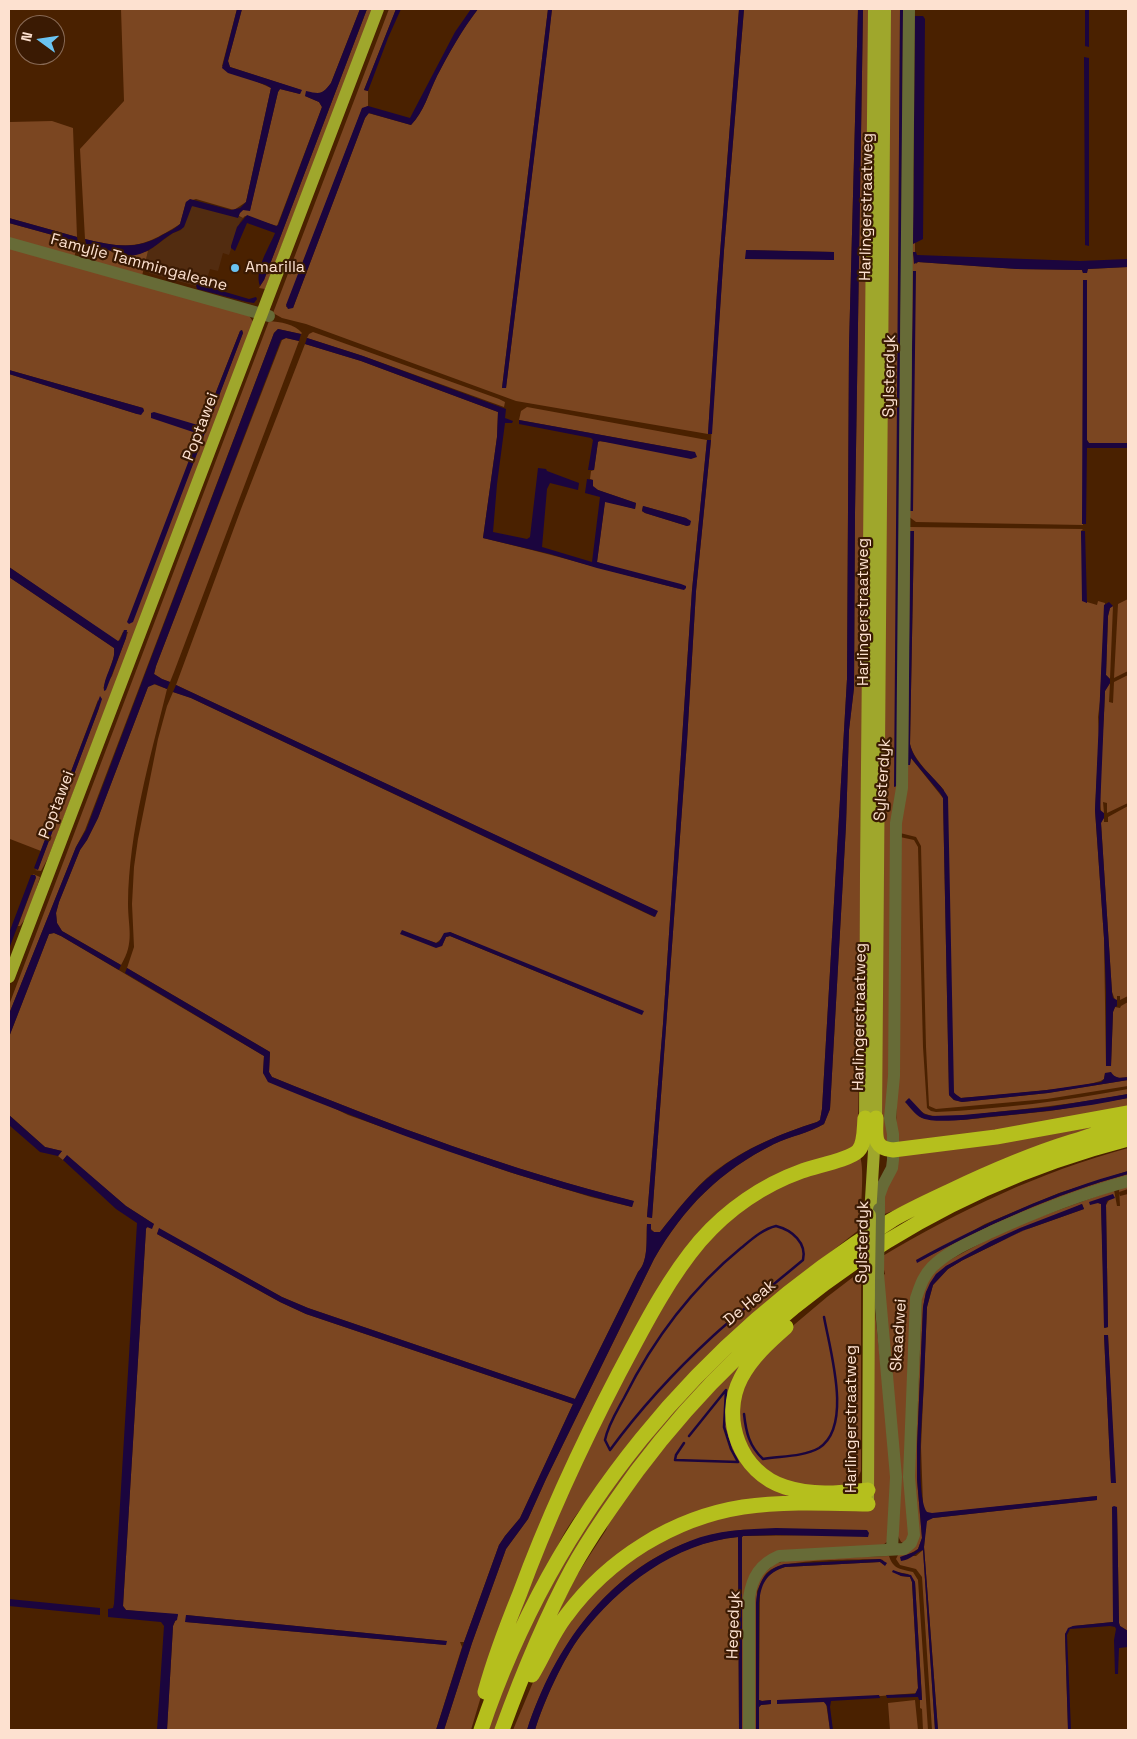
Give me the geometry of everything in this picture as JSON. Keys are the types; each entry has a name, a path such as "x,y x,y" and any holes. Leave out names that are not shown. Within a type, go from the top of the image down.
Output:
{"highway":[{"path":"870,1118 879,1146 893,1150 996,1137 1128,1113"},
{"path":"476,1730 487,1683 512,1612 560,1495 597,1416 631,1350 666,1291 700,1241 732,1211 751,1196 783,1179 858,1152 870,1118"},
{"name":"De Heak","path":"482,1730 504,1668 548,1576 609,1480 650,1427 698,1374 752,1322 846,1250 894,1219 986,1174 1032,1154 1128,1124"},
{"name":"De Heak","path":"512,1703 533,1649 573,1568 620,1494 665,1435 756,1339 799,1303 849,1266 902,1231 966,1198 1031,1170 1128,1138"},
{"path":"868,1497 812,1493 783,1486 769,1480 758,1471 738,1444 733,1430 732,1408 735,1390 741,1377 752,1360 776,1336 853,1273 899,1243 1031,1170"},
{"path":"502,1730 512,1703 533,1673 562,1622 584,1594 621,1559 659,1535 702,1517 742,1507 868,1497"}],"main road":[{"name":"Poptawei","path":"9,977 265,315 378,9"},
{"name":"Harlingerstraatweg","path":"868,1497 875,1212 870,1118 874,9"},
{"name":"Harlingerstraatweg","path":"870,1118 885,9"}],"street":[{"name":"Sylsterdyk","path":"875,1212 883,1185 892,1168 893,1150 890,1118 894,1076 896,823 902,788 909,9"},
{"name":"Famylje Tammingaleane","path":"9,243 265,315"},
{"name":"Skaadwei","path":"892,1549 908,1547 914,1535 909,1477 910,1432 916,1298 922,1281 931,1268 947,1255 974,1240 1063,1202 1128,1181"},
{"name":"Sylsterdyk","path":"874,1277 896,1477 892,1549"},
{"name":"Hegedyk","path":"749,1730 749,1598 753,1578 758,1570 771,1560 788,1554 892,1549"}],"shaded area":[{"path":"121,9 237,9 222,66 271,88 246,202 234,210 196,199 186,202 180,224 153,239 133,245 112,244 85,239 80,149 124,101"},
{"path":"237,9 242,9 228,61 230,67 302,90 300,94 280,89 278,92 250,211 243,210 238,218 192,206 184,227 137,255 130,256 86,244 85,239 125,246 144,243 154,239 180,224 186,202 190,199 231,210 240,208 246,202 271,88 228,73 222,68"},
{"path":"242,9 360,9 331,83 322,92 305,96 319,102 322,107 277,226 245,216 243,218 239,216 239,213 243,210 250,210 278,92 280,89 300,94 301,90 230,67 228,61"},
{"path":"360,9 367,9 264,280 260,286 259,273 275,233 247,223 235,251 231,246 237,227 247,215 276,226 278,225 322,107 319,102 305,96 306,91 320,93 331,83"},
{"path":"367,9 373,9 265,289 259,288 264,280"},
{"path":"389,9 396,9 364,90 368,91 368,106 362,109 286,307 293,308 368,113 411,125 423,108 451,50 478,9 548,9 502,388 506,388 552,9 739,9 708,434 516,401 306,324 282,318 273,313"},
{"path":"396,9 401,9 368,91 364,90"},
{"path":"471,9 478,9 451,50 416,120 411,125 369,113 365,118 293,308 288,309 286,305 362,108 368,106 410,118 455,32"},
{"path":"548,9 552,9 549,36 506,388 502,388"},
{"path":"739,9 744,9 724,250 712,434 708,434 717,292"},
{"path":"744,9 858,9 849,346 847,679 820,1120 763,1142 726,1163 699,1186 660,1232 654,1232 647,1225 646,1250 642,1267 575,1399 308,1308 282,1297 159,1229 157,1234 280,1302 306,1314 573,1404 520,1518 499,1545 464,1642 460,1642 462,1647 436,1730 167,1730 173,1626 178,1615 126,1610 123,1606 146,1228 154,1224 126,1206 67,1156 63,1160 58,1156 62,1151 45,1147 9,1115 9,1037 49,934 54,933 264,1056 263,1073 348,1115 509,1172 591,1197 632,1207 633,1201 496,1161 361,1112 272,1077 269,1072 270,1052 127,968 134,947 132,904 134,867 158,739 173,692 191,698 654,917 657,911 176,685 305,344 361,361 498,412 497,437 483,538 684,590 597,562 605,501 635,509 636,503 598,490 593,487 593,480 590,479 591,471 594,470 598,441 695,452 519,420 521,411 527,407 707,440 692,590 663,1024 647,1217 652,1218 687,741 696,591 711,440 724,250","holes":["746,250 833,252 834,260","643,506 686,518 690,525 687,526 642,511","401,931 436,943 450,932 642,1015 450,936 446,937 442,946","186,1615 446,1641 446,1645 186,1622"]},
{"path":"858,9 863,9 854,688 849,730 846,825 830,1109 824,1124 774,1144 737,1166 720,1179 691,1207 666,1240 654,1259 528,1519 506,1549 472,1643 444,1730 436,1730 464,1642 499,1545 520,1518 573,1404 306,1314 280,1302 157,1234 159,1228 282,1297 308,1308 575,1399 642,1267 646,1249 647,1224 651,1224 651,1230 654,1232 660,1232 699,1186 726,1164 750,1149 820,1120 847,679 849,346"},
{"path":"863,9 870,9 858,1137 853,1149 806,1167 713,1226 617,1370 485,1683 471,1730 444,1730 472,1643 506,1549 528,1519 654,1259 691,1207 720,1179 737,1166 774,1144 824,1124 830,1109 846,825 849,730 854,688"},
{"path":"890,9 900,9 899,248 904,431 890,1144 881,1135"},
{"path":"900,9 903,9 897,786 894,787"},
{"path":"1085,9 1089,9 1089,47 1085,46"},
{"path":"915,16 923,16 925,19 923,239 913,244"},
{"path":"1084,57 1089,58 1089,246 1085,245"},
{"path":"910,59 915,244 915,252 913,253 916,264 918,262 1017,269 1082,270 1083,273 1088,269 1128,267 1128,443 1089,443 1087,440 1087,280 1083,525 916,522 908,516"},
{"path":"52,121 73,128 77,237 9,218 10,122"},
{"path":"194,205 243,218 229,255 223,253 218,271 210,269 205,286 198,284 196,286 149,273 151,264 145,263 148,251 173,233 181,230 190,208"},
{"path":"9,218 77,237 78,242 9,223"},
{"path":"9,223 78,242 74,258 9,240"},
{"path":"86,244 130,256 148,251 142,276 93,263"},
{"path":"9,247 248,314 254,323 48,858 41,871 35,870 38,869 99,708 98,700 41,851 10,839 9,842 9,577 114,648 114,656 103,689 112,676 128,632 123,632 118,642 9,567 9,374 137,414 144,411 143,408 9,370","holes":["242,330 243,333 131,624 199,434 198,432 203,425 240,331"]},
{"path":"746,250 834,252 834,260 745,259"},
{"path":"913,252 916,252 917,255 1080,261 1128,259 1128,267 1088,269 1087,273 1083,273 1082,270 1017,269 918,262 914,264"},
{"path":"913,271 916,271 913,511 910,511"},
{"path":"1083,280 1087,280 1087,440 1089,443 1128,443 1128,448 1087,448 1086,524 1082,524"},
{"path":"196,285 249,299 256,297 257,299 254,303 247,302 197,289"},
{"path":"269,321 291,326 302,333 278,329 274,333 85,830 76,847 9,1014 9,1005"},
{"path":"278,329 301,334 299,341 286,338 281,340 156,666 154,674 170,682 167,689 155,684 148,687 98,818 80,850 56,913 57,923 62,931 121,965 119,970 61,936 54,933 49,934 9,1037 9,1014 76,847 86,830 274,333"},
{"path":"242,330 243,333 133,622 129,624 127,622 199,434 151,418 151,413 154,412 203,425"},
{"path":"313,332 499,399 505,402 504,407 363,356 307,338"},
{"path":"286,338 299,341 170,682 154,674 156,666 282,340"},
{"path":"307,338 363,356 506,409 505,418 513,421 512,423 505,423 493,532 527,539 530,537 538,468 546,469 579,483 578,490 550,483 547,489 542,547 592,562 600,497 585,493 587,479 593,480 593,486 598,490 636,503 635,509 605,502 597,562 681,584 686,586 686,588 684,590 483,538 497,437 498,412 361,361 305,344"},
{"path":"9,370 143,408 144,411 141,415 137,414 9,374"},
{"path":"519,420 695,452 697,457 691,459 600,441 598,442 594,470 588,470 593,440 591,438 519,424"},
{"path":"707,440 711,440 696,591 687,741 652,1218 647,1217 663,1024 692,590"},
{"path":"643,506 686,518 691,521 690,525 687,526 645,513 642,511"},
{"path":"910,527 1083,529 1081,531 1086,603 1097,605 1098,601 1105,603 1095,810 1104,938 1106,1066 1111,1066 1113,1012 1115,1007 1120,1008 1128,1002 1128,1077 1119,1078 1105,1073 1104,1079 1080,1085 961,1098 953,1091 944,790 915,757 910,744 910,764 911,758 943,798 949,1095 954,1100 962,1102 1048,1093 1128,1080 1128,1086 1047,1099 936,1109 929,1106 921,846 916,837 900,833","holes":["914,531 910,744 910,532"]},
{"path":"910,531 914,531 910,744 912,752 921,765 948,797 954,1093 961,1098 1047,1090 1101,1082 1104,1079 1105,1073 1111,1072 1116,1077 1128,1077 1128,1080 1048,1093 962,1102 954,1100 949,1095 943,798 911,758 910,765 908,765"},
{"path":"1081,531 1085,531 1087,603 1082,601"},
{"path":"9,567 118,641 124,630 127,630 126,638 106,690 104,691 104,685 113,659 114,648 9,577"},
{"path":"1128,599 1128,671 1114,678 1118,604"},
{"path":"1109,602 1113,606 1110,608 1108,616 1106,675 1110,679 1110,683 1105,691 1100,810 1104,813 1101,823 1112,992 1113,998 1117,1000 1117,1006 1113,1012 1111,1066 1106,1066 1104,938 1095,810 1104,605"},
{"path":"1113,606 1110,679 1106,675 1108,616 1110,608"},
{"path":"1128,675 1128,803 1107,813 1107,803 1103,802 1104,813 1102,813 1101,775 1105,691 1110,683 1109,702 1113,703 1114,682"},
{"path":"151,683 167,689 147,768 136,822 129,876 130,935 128,949 121,965 62,931 57,923 56,913 80,850 98,818"},
{"path":"176,685 658,911 655,917 191,698 173,692"},
{"path":"100,696 102,699 99,708 38,870 34,868"},
{"path":"1128,806 1128,996 1120,1000 1120,996 1117,996 1117,1000 1115,1000 1112,992 1101,823 1104,818 1104,822 1108,822 1108,817"},
{"path":"900,837 914,840 918,847 923,1047 927,1108 936,1112 1008,1107 1128,1089 1128,1094 1093,1100 942,1117 920,1111 908,1099 906,1102 922,1118 963,1120 1050,1111 1128,1098 1128,1110 900,1147 896,1134"},
{"path":"33,874 40,877 28,915 18,926 36,878"},
{"path":"31,875 36,877 9,949 9,933"},
{"path":"402,930 436,943 439,942 444,933 450,932 644,1011 642,1015 450,936 446,937 442,946 436,948 400,934"},
{"path":"127,968 270,1052 269,1072 272,1077 361,1112 496,1161 634,1201 632,1207 494,1167 403,1135 268,1082 263,1073 264,1056 125,973"},
{"path":"1128,1094 1128,1098 1110,1102 1022,1114 944,1121 922,1118 905,1102 909,1098 924,1114 932,1116 963,1115 1049,1107"},
{"path":"9,1115 45,1147 62,1151 58,1156 40,1152 9,1125"},
{"path":"1128,1116 882,1215 883,1191 896,1153"},
{"path":"1128,1148 1128,1171 1059,1193 985,1224 918,1262 1020,1212 1073,1191 1128,1174 1128,1177 1064,1198 922,1275 910,1534 904,1543 901,1542 897,1534 882,1276 885,1274 881,1257 971,1208 1001,1194 1063,1169"},
{"path":"67,1155 126,1206 154,1224 152,1229 147,1227 146,1229 123,1606 126,1610 178,1614 173,1626 167,1730 157,1730 164,1626 161,1622 108,1617 108,1609 113,1608 114,1604 137,1223 116,1209 63,1160"},
{"path":"860,1157 862,1181 860,1229 776,1295 587,1501 561,1539 501,1661 560,1502 668,1292 715,1229 784,1181"},
{"path":"1128,1171 1128,1174 1073,1191 1020,1212 968,1236 917,1263 916,1260 942,1246 1020,1209 1073,1188"},
{"path":"1128,1185 1128,1189 1119,1192 1119,1188"},
{"path":"1114,1190 1117,1206 1120,1206 1119,1193 1120,1196 1128,1194 1128,1631 1120,1626 1119,1623 1117,1507 1113,1622 1073,1626 1065,1634 1068,1730 938,1730 924,1547 928,1519 1097,1500 1097,1496 929,1514 924,1510 921,1447 927,1307 933,1285 948,1269 1012,1236 946,1266 926,1292 923,1307 917,1447 917,1479 922,1538 918,1549 906,1556 916,1556 923,1550 935,1730 932,1730 922,1577 916,1569 900,1565 896,1559 898,1555 911,1550 922,1294 927,1280 949,1258 1009,1228","holes":["1109,1200 1106,1205 1108,1327 1105,1328 1101,1204 1098,1203","1082,1204 1084,1209 1025,1230","1104,1335 1108,1335 1115,1483 1111,1483"]},
{"path":"1113,1194 1115,1198 1107,1201 1106,1205 1108,1327 1104,1328 1101,1204 1090,1205 1089,1202"},
{"path":"1082,1204 1084,1209 1022,1231 963,1260 948,1269 933,1285 927,1307 921,1450 921,1488 923,1503 927,1512 1097,1496 1097,1500 933,1518 927,1521 924,1547 938,1730 935,1730 923,1550 901,1561 900,1557 918,1549 922,1538 917,1479 917,1447 923,1307 926,1292 936,1274 946,1266 991,1241"},
{"path":"860,1248 826,1277 627,1478 497,1730 487,1730 522,1640 581,1532 659,1424 763,1320"},
{"path":"861,1271 861,1471 855,1484 804,1489 763,1470 739,1433 741,1387 776,1340"},
{"path":"874,1304 892,1465 888,1541 883,1545 834,1548 755,1569 746,1730 742,1730 742,1537 820,1535 741,1530 702,1538 666,1552 634,1572 605,1597 580,1626 559,1659 541,1693 527,1730 513,1730 536,1675 583,1599 640,1550 712,1517 808,1507 874,1508"},
{"path":"1104,1335 1108,1335 1116,1483 1111,1483"},
{"path":"743,1360 737,1379 738,1448 798,1493 678,1524 551,1623 575,1578 606,1530 610,1520 670,1438"},
{"path":"1112,1507 1117,1507 1119,1623 1120,1626 1128,1631 1128,1647 1119,1648 1118,1674 1115,1674 1115,1627 1070,1629 1067,1635 1071,1730 1068,1730 1065,1634 1068,1628 1073,1626 1113,1622"},
{"path":"776,1528 867,1530 869,1533 868,1537 776,1535 742,1537 742,1730 739,1730 738,1537 692,1548 671,1558 650,1570 613,1600 596,1617 574,1645 543,1706 535,1730 527,1730 538,1699 568,1642 609,1593 633,1573 660,1555 700,1537 732,1531"},
{"path":"738,1537 739,1730 535,1730 543,1706 567,1656 581,1635 612,1600 630,1584 670,1557 715,1541"},
{"path":"889,1556 895,1566 913,1572 918,1580 928,1730 923,1730 922,1709 920,1708 920,1700 922,1699 915,1582 908,1574 897,1572 901,1576 910,1577 912,1582 917,1693 821,1701 826,1703 830,1730 759,1730 759,1707 771,1704 771,1700 759,1700 760,1591 763,1582 776,1570 785,1567 880,1562 885,1565 883,1560 880,1559 822,1560 790,1564 778,1567 765,1575 757,1591 756,1730 752,1730 752,1598 757,1579 779,1560"},
{"path":"880,1559 887,1563 885,1566 880,1562 785,1567 773,1572 766,1580 761,1590 759,1603 759,1700 771,1700 771,1704 759,1707 759,1730 756,1730 756,1603 758,1589 763,1578 771,1570 784,1564"},
{"path":"893,1570 911,1575 915,1582 922,1700 919,1700 918,1697 887,1698 886,1695 915,1694 918,1688 912,1582 910,1577 901,1576 892,1572"},
{"path":"9,1599 100,1608 100,1615 9,1606"},
{"path":"186,1615 447,1641 446,1645 185,1622"},
{"path":"879,1695 880,1698 831,1701 833,1730 830,1730 827,1706 824,1702 777,1704 777,1700"},
{"path":"915,1700 918,1730 890,1730 888,1703"}],"waterway":[{"path":"776,1226 788,1231 797,1238 803,1248 803,1260 724,1326 685,1363 658,1391 610,1450 605,1440 613,1418 647,1356 675,1317 690,1298 723,1264 758,1235 776,1226"},
{"path":"744,1414 749,1438 754,1449 763,1459 799,1455 813,1451 829,1438 835,1423 837,1406 834,1367 824,1317"},
{"path":"689,1436 726,1390 724,1427 731,1449 738,1462"},
{"path":"684,1443 675,1460 738,1462"}],"place":[{"name":"Amarilla","path":"235,268"}]}
